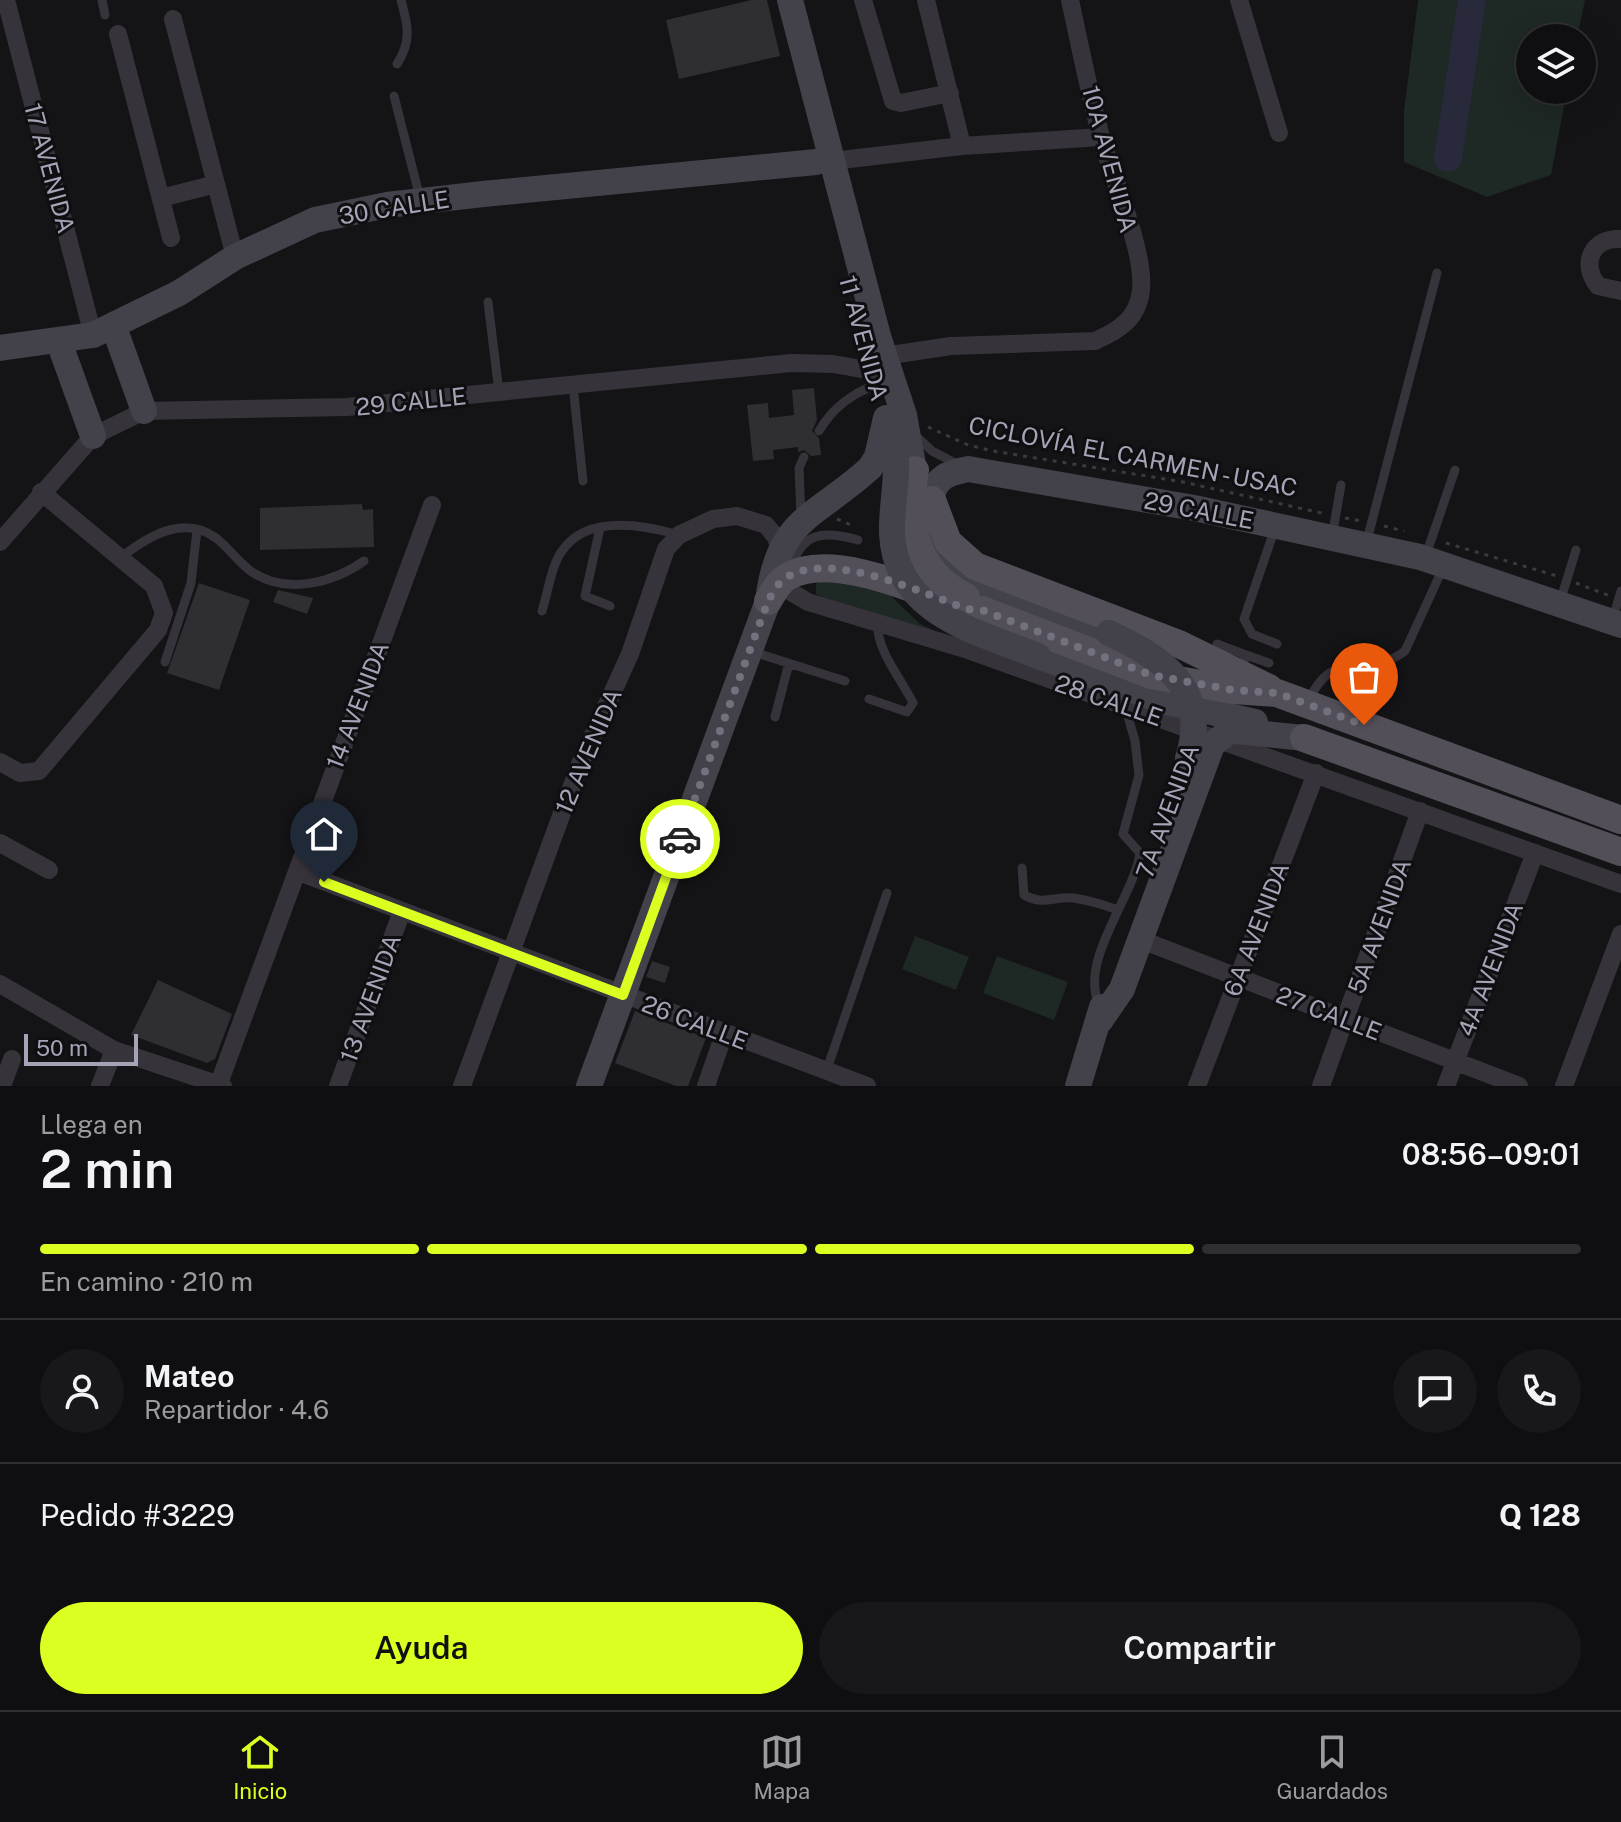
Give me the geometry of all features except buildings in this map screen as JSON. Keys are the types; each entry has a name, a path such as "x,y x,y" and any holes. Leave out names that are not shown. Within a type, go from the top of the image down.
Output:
{"main road":[{"path":"915,470 912,505 925,562 943,585 974,601 982,610"},
{"path":"932,500 948,542 975,566 1179,644 1244,664 1277,693"},
{"path":"768,601 784,564 811,569 833,568 869,576 967,609 982,610 1151,675 1233,690 1277,693 1621,820"},
{"path":"1304,738 1621,852"}],"street":[{"name":"17 AVENIDA","path":"6,0 104,331"},
{"name":"11 AVENIDA","path":"773,0 824,162"},
{"name":"11 AVENIDA","path":"790,0 824,162 878,370 904,417 915,470"},
{"path":"863,0 893,101 901,103 950,93"},
{"path":"926,0 962,146"},
{"name":"10A AVENIDA","path":"1070,0 1101,137 1139,262 1141,290 1134,317"},
{"path":"1239,0 1279,133"},
{"path":"173,19 235,257"},
{"path":"118,34 171,238"},
{"name":"30 CALLE","path":"0,348 59,342 104,331 179,293 235,257 315,220 421,201 962,146 1101,137"},
{"path":"161,198 216,184"},
{"path":"1621,239 1602,242 1590,254 1588,263 1598,286 1621,291"},
{"name":"29 CALLE","path":"0,542 93,436 144,411 347,407 791,363 878,370 902,351 951,346 1095,341 1114,333 1134,317"},
{"path":"104,331 144,411"},
{"path":"59,342 93,436"},
{"path":"904,417 895,448 898,487 892,533 896,557 911,589 938,616 1163,701 1247,719 1304,738"},
{"name":"11 AVENIDA","path":"784,564 801,519 870,468 883,439 904,417"},
{"path":"968,469 944,477 937,484 932,500 935,536 947,562 962,573 1023,603"},
{"name":"29 CALLE","path":"968,469 1276,525 1334,526 1369,533 1434,554 1559,605 1618,609"},
{"name":"7A AVENIDA","path":"915,470 925,532 939,565 966,587 1109,633 1161,661 1177,677 1196,719 1188,758 1106,979 1101,1015 1078,1086"},
{"path":"0,762 20,773 39,771 158,630 164,613 154,586 41,492"},
{"name":"14 AVENIDA","path":"220,1085 299,872 323,795 432,505"},
{"path":"679,535 713,519 737,516 766,525 776,537 784,564"},
{"name":"12 AVENIDA","path":"462,1086 580,764 630,654 666,549 679,535"},
{"name":"28 CALLE","path":"784,564 791,592 798,598 1219,738 1621,884"},
{"path":"589,1086 768,601"},
{"name":"7A AVENIDA","path":"1101,1015 1122,989 1208,754 1219,738 1237,731 1304,738"},
{"name":"6A AVENIDA","path":"1197,1086 1316,773"},
{"name":"5A AVENIDA","path":"1321,1086 1420,811"},
{"path":"0,843 49,870"},
{"name":"4A AVENIDA","path":"1446,1086 1535,853"},
{"name":"26 CALLE","path":"299,872 829,1077 867,1086"},
{"name":"13 AVENIDA","path":"338,1086 402,911"},
{"path":"1564,1086 1621,934"},
{"name":"27 CALLE","path":"1139,939 1519,1086"},
{"path":"0,984 114,1050 220,1085"},
{"path":"706,1086 724,1034"},
{"path":"100,1086 114,1050"},
{"path":"2,1086 12,1059"}],"lane":[{"path":"102,0 105,15"},
{"path":"397,64 407,49 409,30 401,0"},
{"path":"394,96 421,201"},
{"path":"1369,533 1437,273"},
{"path":"488,302 499,392"},
{"path":"819,431 827,417 878,370"},
{"path":"573,385 583,481"},
{"path":"904,417 922,443 968,469"},
{"path":"801,519 799,468 804,457"},
{"path":"1307,704 1317,682 1335,669 1394,660 1405,651 1455,470"},
{"path":"1334,526 1341,485"},
{"path":"542,611 561,551 577,537 600,528 644,525 679,535"},
{"path":"1276,525 1244,619 1252,634 1277,644"},
{"path":"120,558 158,533 181,528 215,537 253,573 276,581 301,584 328,580 364,561"},
{"path":"600,528 585,592 587,600 610,606"},
{"path":"165,662 191,583 197,530"},
{"path":"784,564 805,541 829,534 858,540"},
{"path":"1559,605 1576,550"},
{"path":"869,699 907,712 913,703 893,672 878,634 877,622"},
{"path":"1217,644 1244,664 1269,663"},
{"path":"750,651 845,681"},
{"path":"775,717 789,663"},
{"path":"1101,1015 1094,991 1101,951 1140,853 1123,834 1139,775 1135,741 1125,706"},
{"path":"1022,868 1024,895 1034,901 1049,903 1070,898 1118,910"},
{"path":"829,1077 887,893"}],"path":[{"name":"CICLOVÍA EL CARMEN - USAC","path":"904,417 946,436 993,451 1183,482 1434,554 1567,579 1618,609"},
{"path":"847,512 837,519 858,527"}],"shaded area":[{"path":"1418,0 1585,0 1580,24 1516,24 1516,104 1564,104 1551,175 1487,197 1404,162 1404,111"},
{"path":"823,577 889,594 920,624 940,633 840,605 816,594 816,584"},
{"path":"915,936 969,957 956,990 902,969"},
{"path":"997,956 1068,982 1054,1020 983,993"}],"waterway":[{"path":"1448,158 1472,0"}],"way so far":[{"path":"680,839 768,601 787,576 803,570 833,568 869,576 967,609 982,610 1151,675 1233,690 1277,693 1364,725"}],"route":[{"path":"324,882 623,995 680,839"}]}
